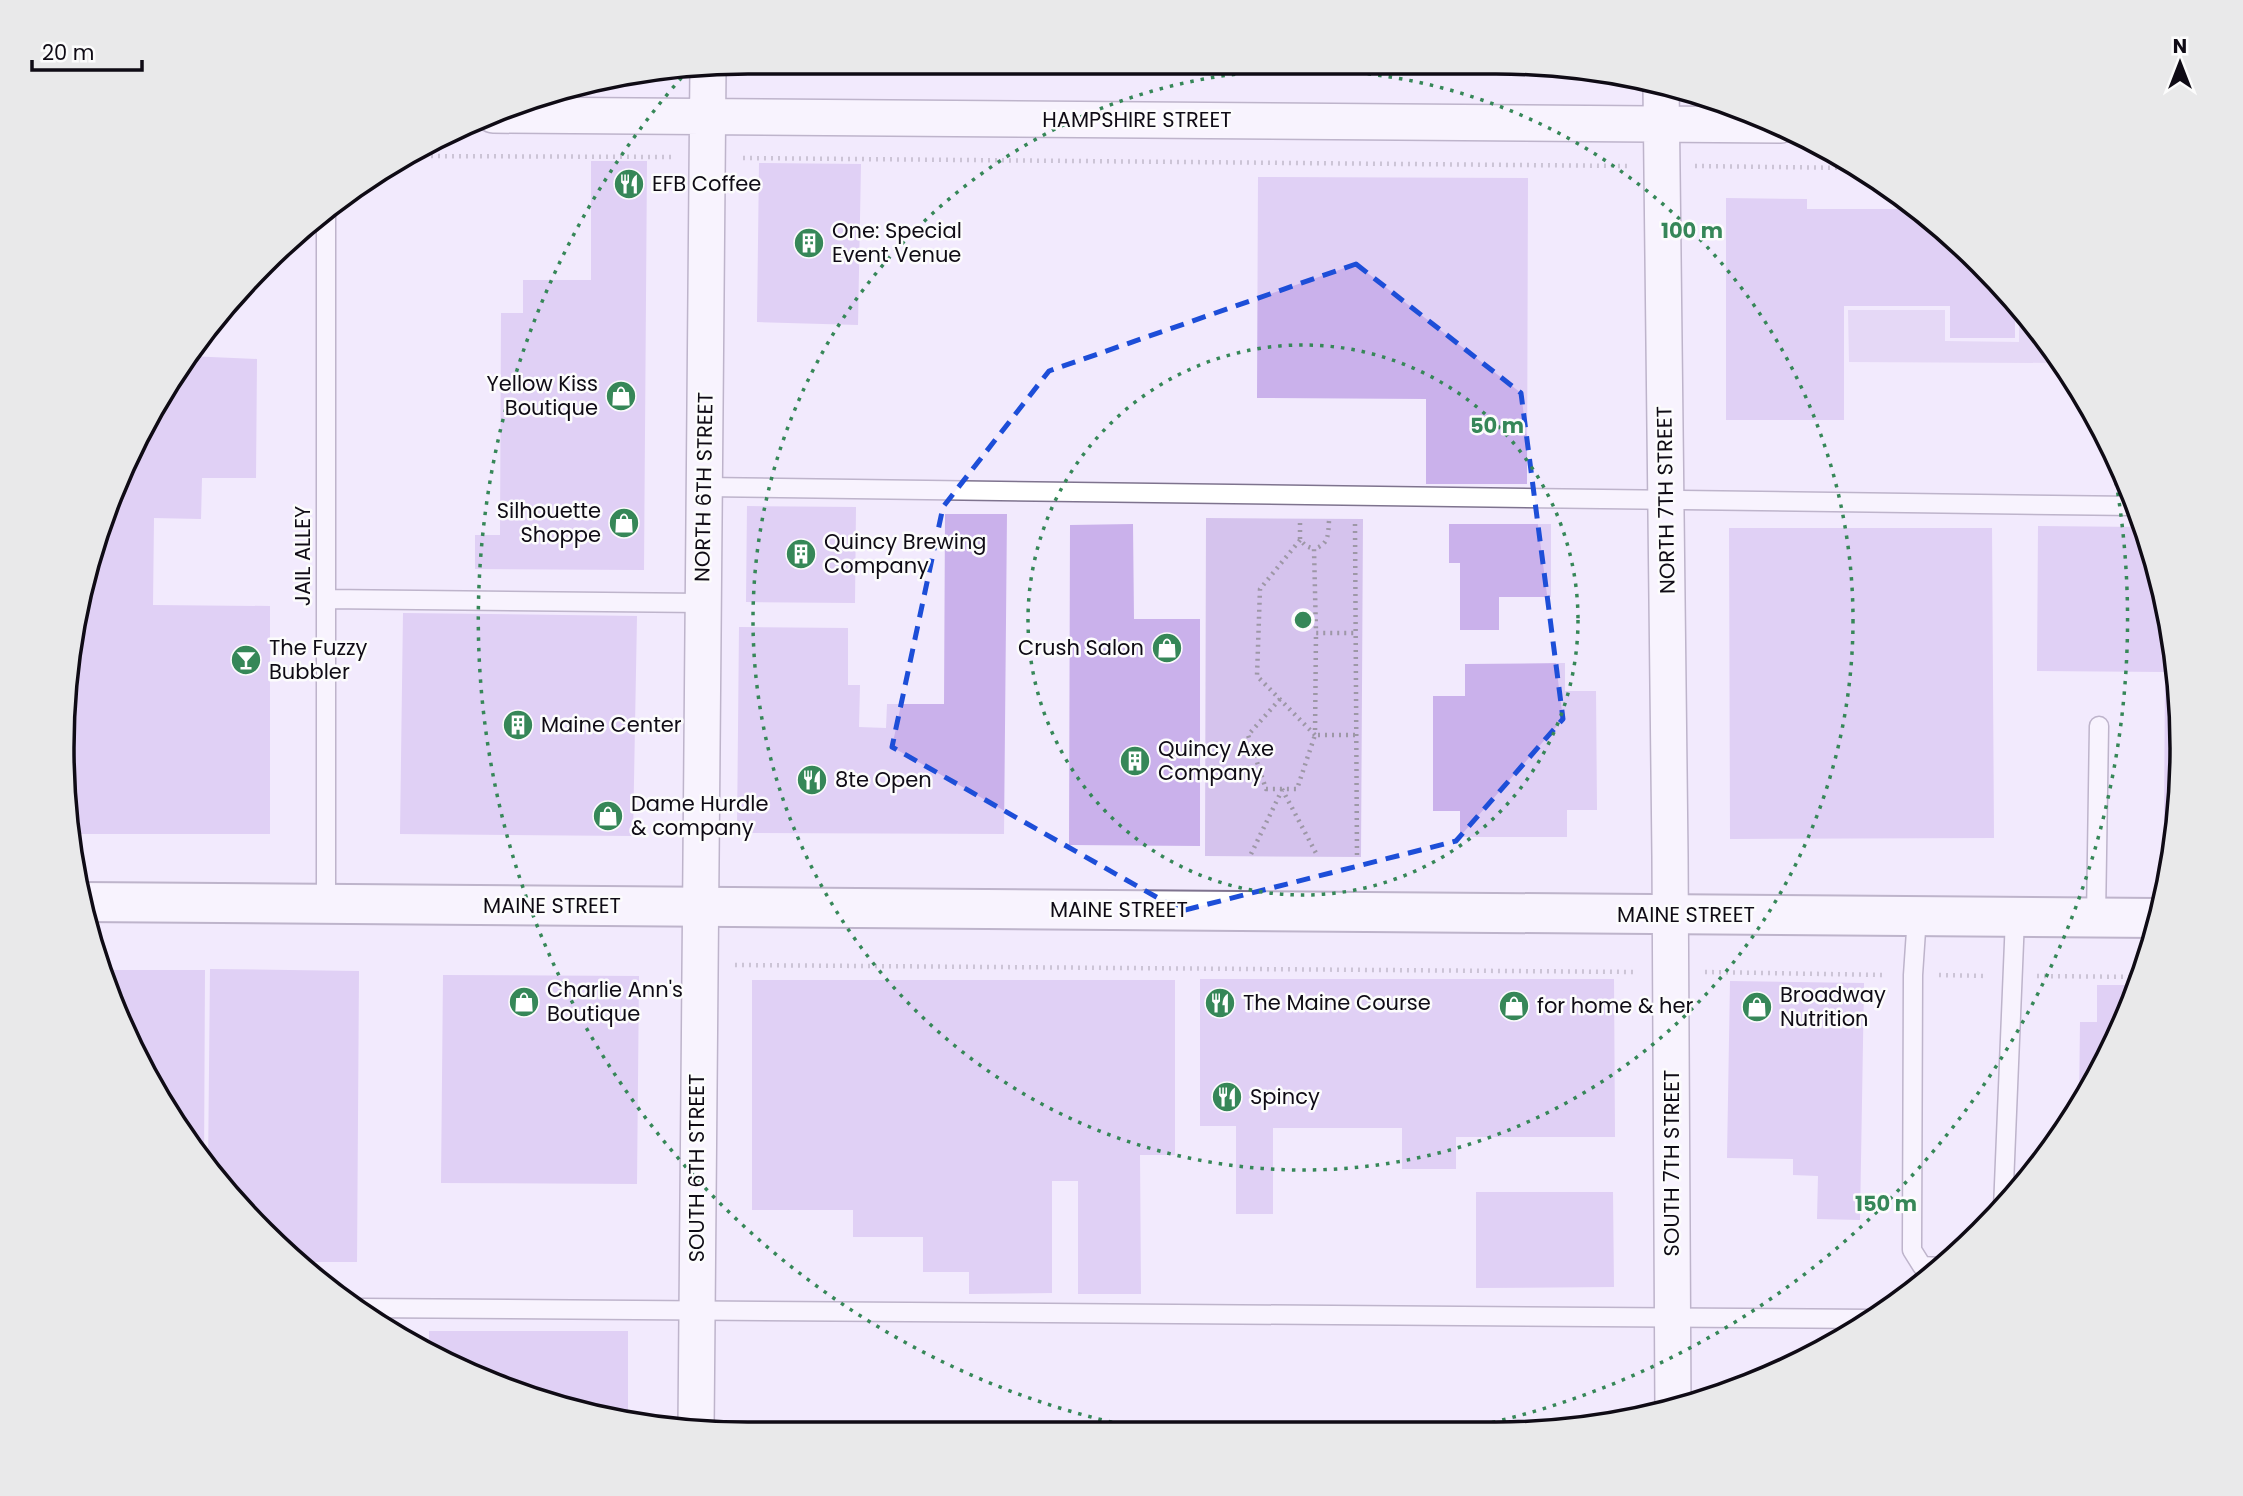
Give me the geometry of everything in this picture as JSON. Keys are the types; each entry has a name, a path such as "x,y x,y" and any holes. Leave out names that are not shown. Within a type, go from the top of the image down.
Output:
{"street":[{"name":"NORTH 6TH STREET","path":"699,907 708,75"},
{"name":"NORTH 7TH STREET","path":"1661,94 1671,915"},
{"name":"HAMPSHIRE STREET","path":"515,115 1752,125"},
{"name":"MAINE STREET","path":"91,902 2148,918"},
{"name":"SOUTH 6TH STREET","path":"695,1420 699,907"},
{"name":"SOUTH 7TH STREET","path":"1671,915 1673,1399"}],"lane":[{"name":"JAIL ALLEY","path":"326,222 326,904"},
{"path":"704,487 2124,506"},
{"path":"326,599 702,603"},
{"path":"2096,918 2099,726"},
{"path":"1917,916 1913,975 1912,1251 1922,1266 1926,1266"},
{"path":"2004,1191 2015,918"},
{"path":"372,1308 1854,1319"}],"path":[{"path":"426,156 1838,168"},
{"path":"1280,699 1248,736 1266,789 1297,789 1315,735 1314,549 1323,546 1328,538 1329,495"},
{"path":"1355,496 1357,855"},
{"path":"1300,540 1260,589 1257,676 1315,735 1356,735"},
{"path":"1316,634 1355,634"},
{"path":"1251,854 1282,789"},
{"path":"1282,789 1317,855"},
{"path":"699,964 2129,978"}],"highlighted area":[{"path":"1356,264 1521,393 1563,719 1456,841 1181,911 892,747 943,507 1049,371"}],"shaded area":[{"path":"1848,310 1945,310 1945,341 2019,342 2021,326 2049,363 1849,362"},
{"path":"1206,518 1363,519 1361,857 1205,856"}],"building":[{"path":"591,161 647,161 644,570 475,569 475,535 500,535 501,313 523,313 523,280 591,280"},
{"name":"One: Special Event Venue","path":"759,163 861,164 858,325 757,322"},
{"path":"1258,177 1528,178 1527,484 1426,484 1426,399 1257,398"},
{"path":"1726,198 1807,199 1807,209 1900,209 1972,271 2016,320 2015,338 1950,338 1950,306 1844,306 1844,420 1726,420"},
{"path":"199,356 257,359 256,478 202,478 201,519 154,518 153,605 270,606 270,834 79,834 75,792 75,704 86,616 96,573 109,531 143,450"},
{"name":"Quincy Brewing Company","path":"747,506 856,507 855,603 746,602"},
{"path":"945,514 1007,514 1004,834 737,833 739,627 848,628 848,685 860,685 859,727 886,728 887,704 944,704"},
{"name":"Quincy Axe Company","path":"1133,524 1134,619 1200,619 1200,846 1069,845 1070,525"},
{"path":"1449,524 1551,524 1551,597 1499,597 1499,630 1460,630 1460,563 1449,563"},
{"path":"2038,526 2132,527 2147,573 2164,660 2168,704 2170,748 2165,827 2165,672 2037,671"},
{"path":"1729,528 1992,528 1994,838 1730,839"},
{"name":"Maine Center","path":"403,613 637,616 633,836 400,834"},
{"path":"1565,663 1565,691 1596,691 1597,810 1567,810 1567,837 1460,837 1460,811 1433,811 1433,696 1465,696 1465,664"},
{"path":"210,969 359,971 357,1262 312,1262 271,1225 208,1152"},
{"path":"111,970 205,970 204,1147 187,1123 143,1046"},
{"path":"443,975 639,976 637,1184 441,1183"},
{"path":"1200,979 1614,979 1615,1137 1456,1137 1456,1169 1402,1169 1402,1128 1273,1128 1273,1214 1236,1214 1236,1126 1200,1126"},
{"path":"752,980 1175,980 1175,1155 1140,1155 1141,1294 1078,1294 1078,1181 1052,1181 1052,1293 969,1294 969,1272 923,1272 923,1237 853,1237 853,1210 752,1210"},
{"path":"1730,981 1864,983 1860,1220 1817,1219 1818,1176 1793,1175 1793,1159 1727,1158"},
{"path":"2097,985 2126,985 2100,1046 2079,1085 2080,1022 2097,1022"},
{"path":"1476,1192 1613,1192 1614,1287 1476,1288"},
{"path":"429,1331 628,1331 628,1412 573,1400 531,1387 429,1342"}],"place":[{"name":"EFB Coffee","path":"629,184"},
{"name":"One: Special Event Venue","path":"809,243"},
{"name":"Yellow Kiss Boutique","path":"621,396"},
{"name":"Silhouette Shoppe","path":"624,523"},
{"name":"Quincy Brewing Company","path":"801,554"},
{"name":"Crush Salon","path":"1167,648"},
{"name":"The Fuzzy Bubbler","path":"246,660"},
{"name":"Maine Center","path":"518,725"},
{"name":"Quincy Axe Company","path":"1135,761"},
{"name":"8te Open","path":"812,780"},
{"name":"Dame Hurdle & company","path":"608,816"},
{"name":"Charlie Ann's Boutique","path":"524,1002"},
{"name":"The Maine Course","path":"1220,1003"},
{"name":"for home & her","path":"1514,1006"},
{"name":"Broadway Nutrition","path":"1757,1007"},
{"name":"Spincy","path":"1227,1097"}]}
